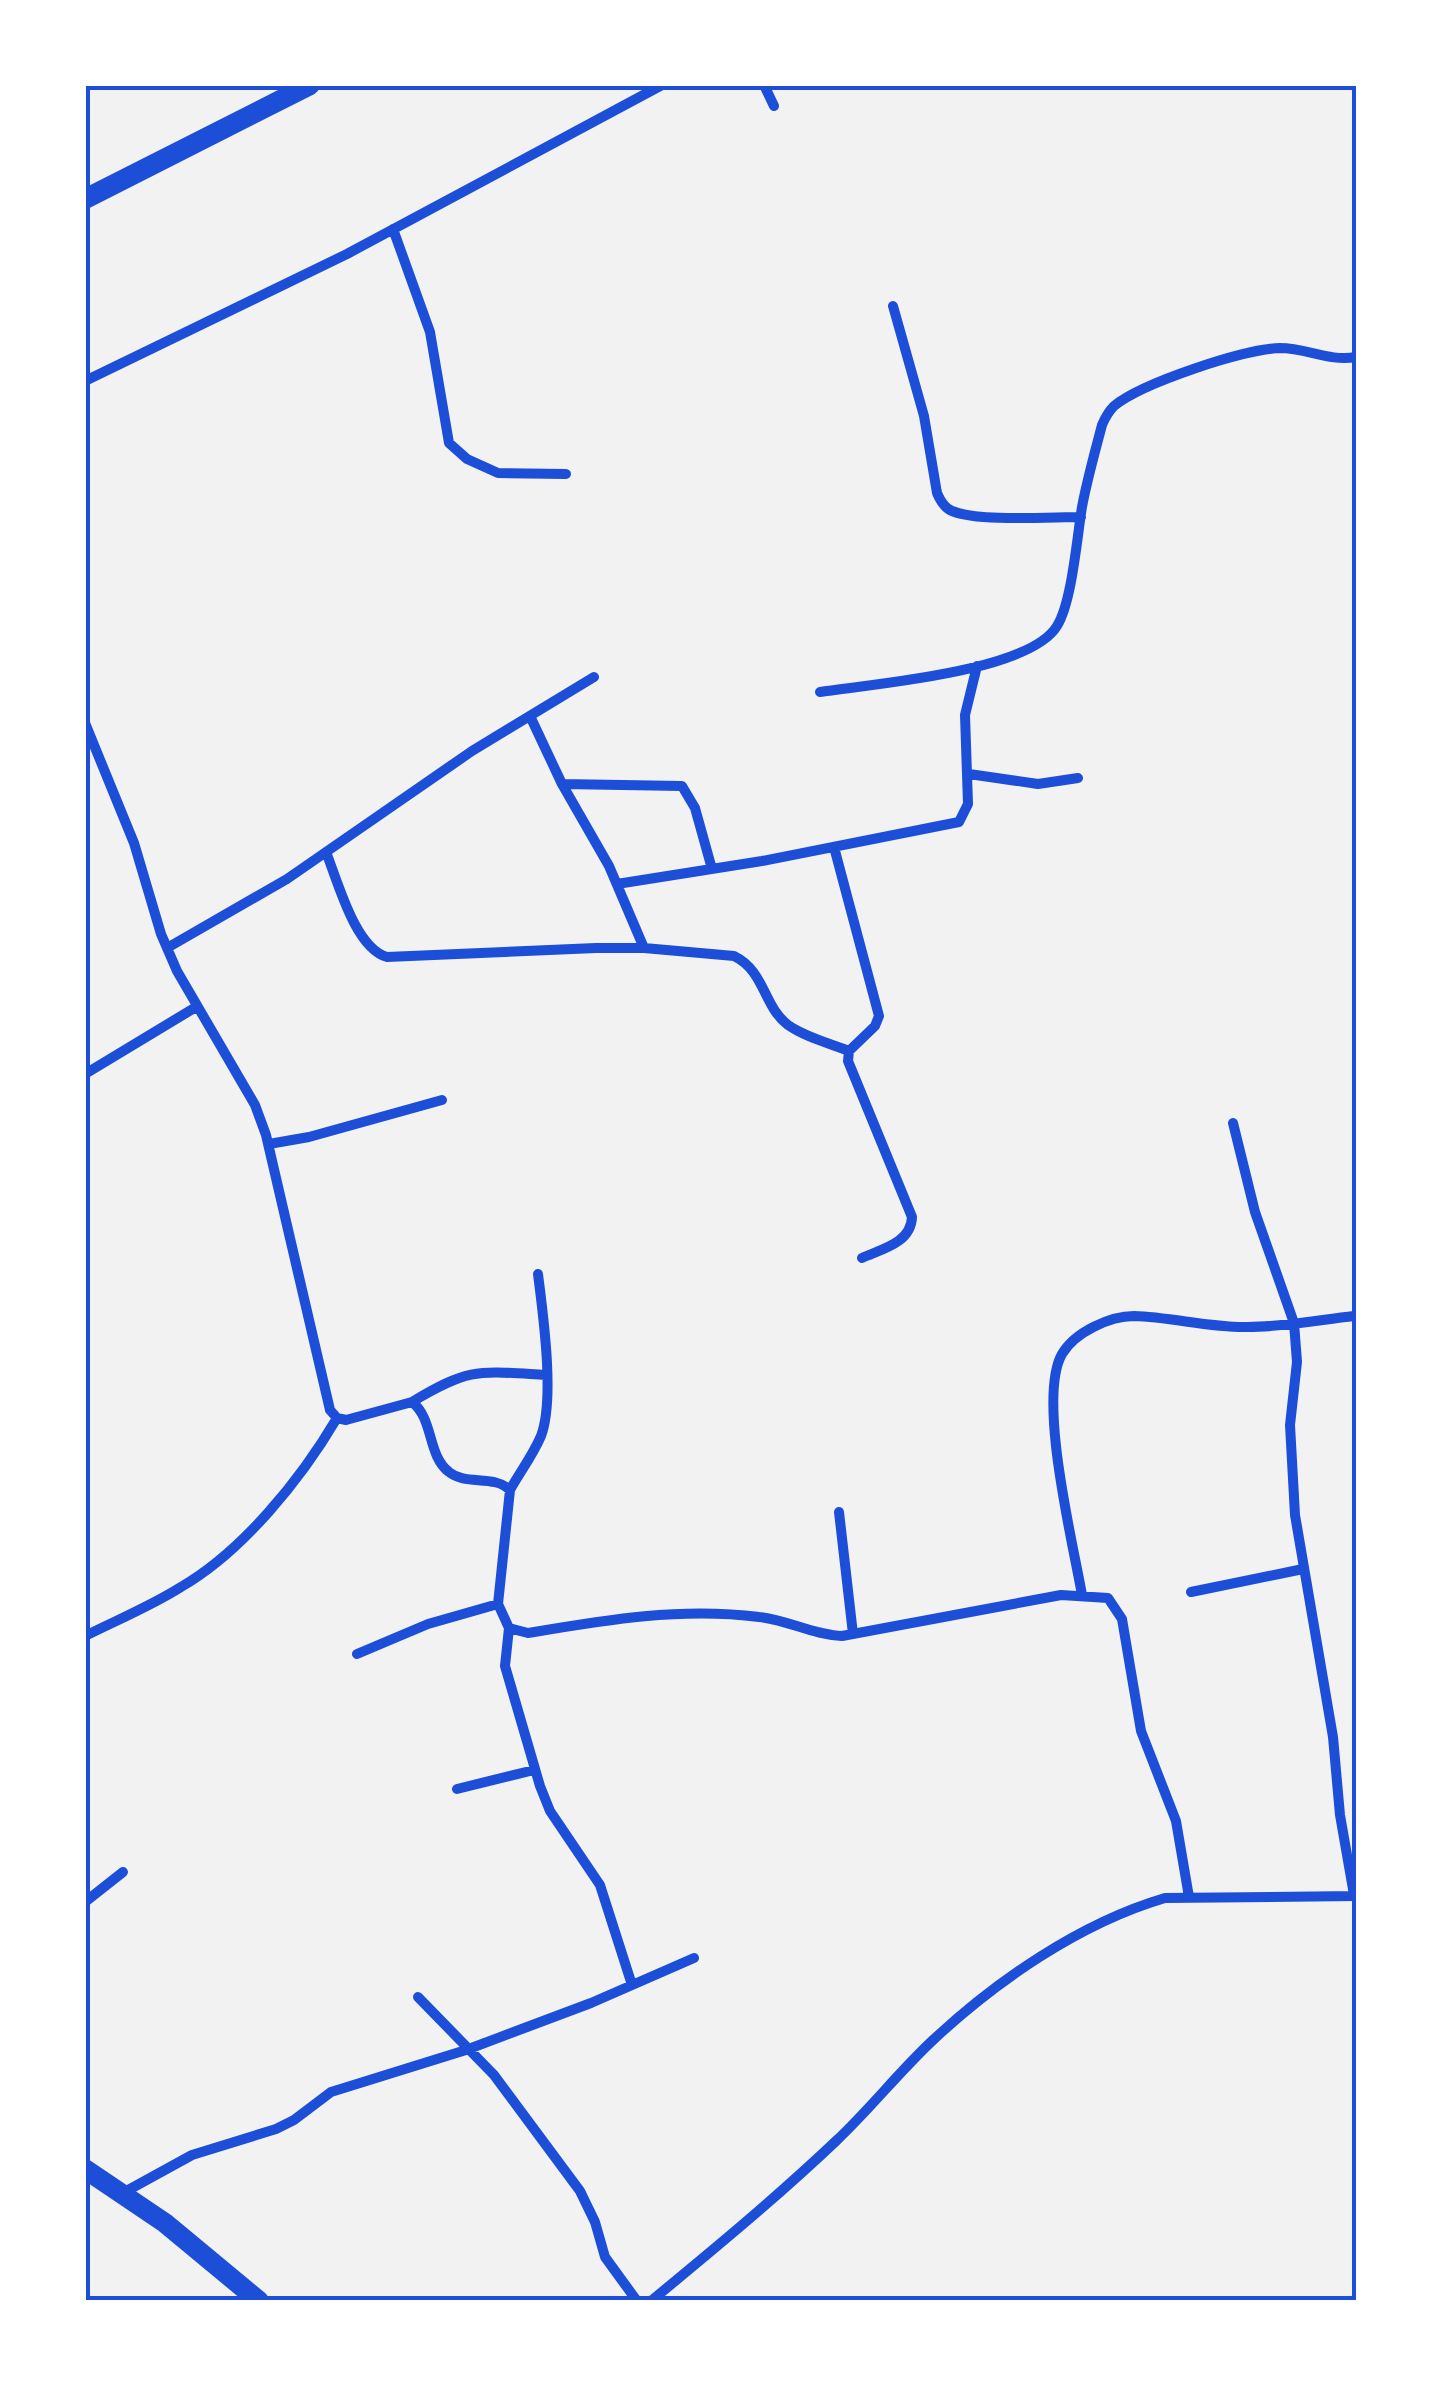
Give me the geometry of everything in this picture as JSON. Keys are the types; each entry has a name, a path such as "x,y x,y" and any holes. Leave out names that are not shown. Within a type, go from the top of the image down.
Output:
{"main road":[{"path":"85,199 310,85"},
{"path":"85,2170 166,2223 259,2301"}],"street":[{"path":"85,381 394,229 662,85"},
{"path":"764,85 774,106"},
{"path":"394,229 430,332 449,442 466,458 498,473 566,474"},
{"path":"893,306 924,416 942,504 952,511 981,515 1081,517"},
{"path":"820,692 977,666 1034,649 1054,631 1065,604 1102,425 1107,414 1127,398 1196,368 1264,350 1298,350 1338,360 1356,357"},
{"path":"617,884 834,848 959,822 968,804 965,715 977,666"},
{"path":"167,948 287,879 472,751 594,677"},
{"path":"530,716 617,884 644,948"},
{"path":"85,724 134,842 167,948 196,1007 255,1105 268,1144 330,1410 338,1418 363,1418 412,1402 468,1373 545,1375"},
{"path":"969,774 1038,784 1078,778"},
{"path":"562,784 682,786 695,808 712,869"},
{"path":"834,848 879,1016 876,1026 849,1051 848,1061 912,1217 912,1227 906,1235 862,1258"},
{"path":"326,852 361,936 376,954 387,957 644,948 734,956 757,974 775,1011 787,1024 849,1051"},
{"path":"85,1074 196,1007"},
{"path":"268,1144 309,1137 442,1100"},
{"path":"651,2301 837,2140 934,2039 1013,1977 1084,1932 1138,1906 1165,1898 1355,1896 1296,1515 1290,1425 1296,1362 1294,1324 1251,1201 1233,1123"},
{"path":"538,1274 546,1411 542,1432 510,1490 498,1604 509,1628 505,1666 534,1770 550,1810 600,1885 632,1985"},
{"path":"1082,1595 1055,1426 1055,1378 1062,1354 1094,1326 1131,1316 1246,1328 1354,1316"},
{"path":"412,1402 423,1413 440,1462 449,1473 503,1484 510,1490"},
{"path":"85,1636 184,1586 218,1560 299,1478 338,1418"},
{"path":"838,1512 853,1634"},
{"path":"1190,1592 1303,1569"},
{"path":"509,1628 528,1634 669,1612 756,1616 821,1635 853,1634 1016,1601 1082,1595 1108,1598 1122,1619 1141,1731 1176,1821 1189,1896"},
{"path":"356,1654 428,1624 498,1604"},
{"path":"457,1790 534,1770"},
{"path":"85,1902 123,1872"},
{"path":"120,2194 192,2154 276,2129 331,2092 466,2050 694,1958"},
{"path":"418,1998 494,2075 580,2191 596,2222 605,2258 637,2301"}]}
